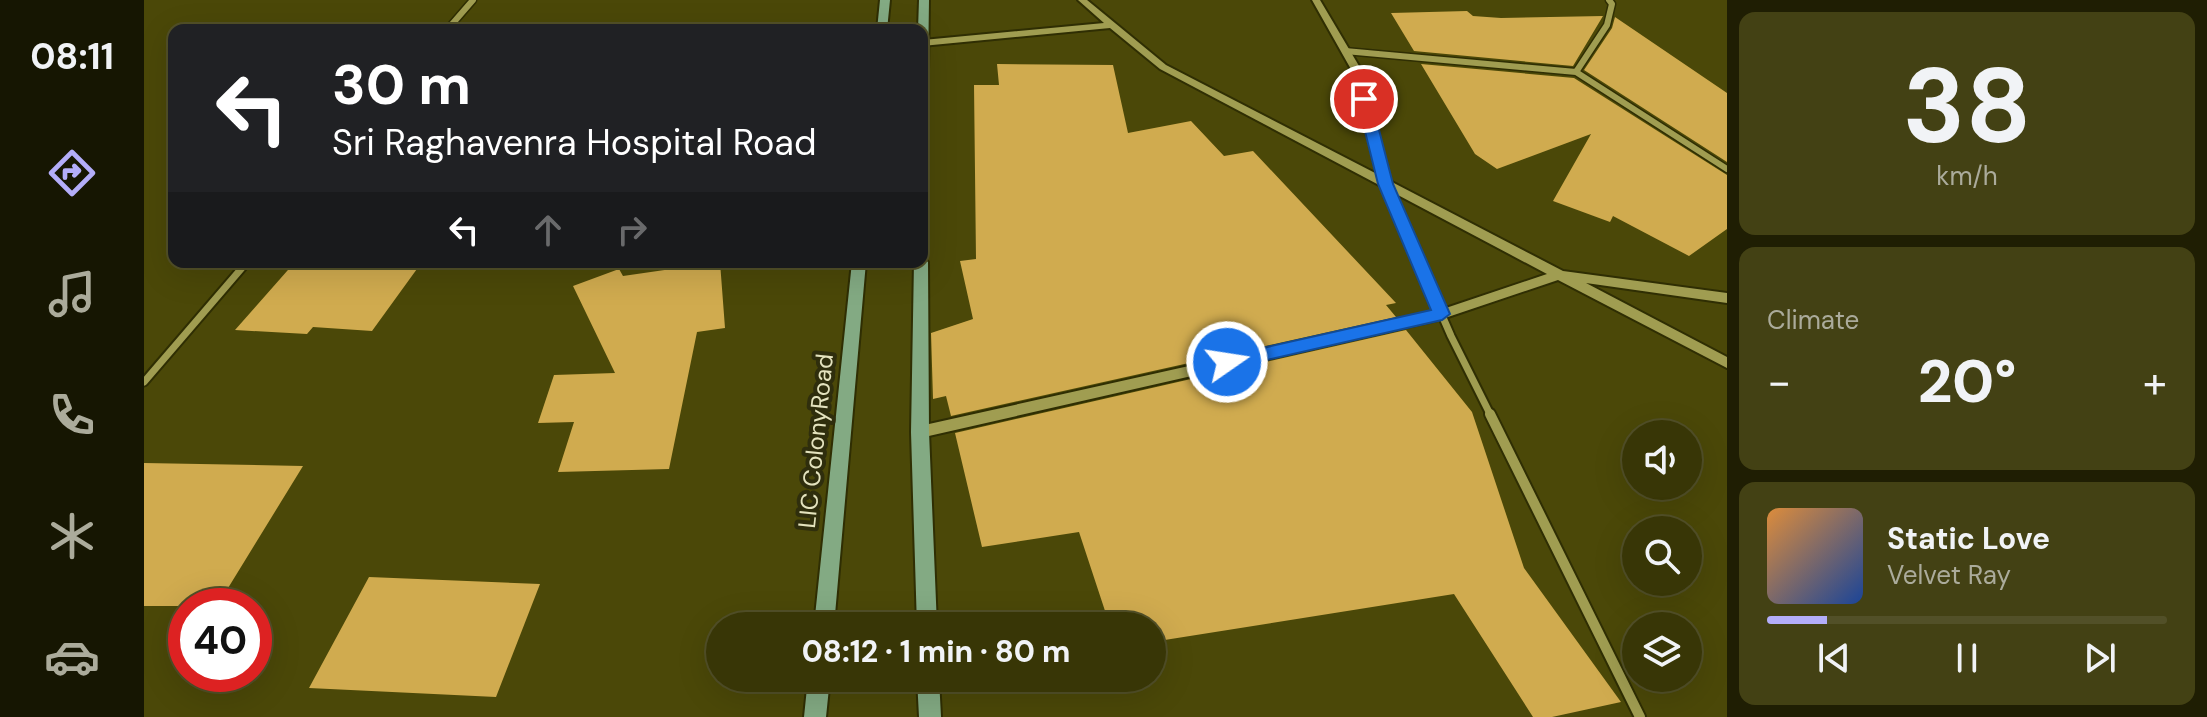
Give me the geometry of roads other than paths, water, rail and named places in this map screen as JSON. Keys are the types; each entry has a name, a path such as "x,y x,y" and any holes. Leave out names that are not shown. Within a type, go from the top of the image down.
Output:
{"main road":[{"path":"883,24 885,0"},
{"path":"923,24 924,0"},
{"name":"LIC ColonyRoad","path":"825,612 858,268"},
{"path":"921,268 920,432 926,612"},
{"path":"815,717 818,692"},
{"path":"929,692 930,717"}],"street":[{"path":"452,24 473,0"},
{"path":"1082,0 1163,67 1727,363"},
{"path":"1316,0 1357,71 1385,184 1442,314 1640,717"},
{"path":"1576,72 1607,25 1612,4 1609,0"},
{"path":"928,43 1112,25"},
{"path":"1345,51 1576,72 1727,169"},
{"path":"144,382 242,268"},
{"path":"920,432 1442,314 1558,275 1727,298"}]}
